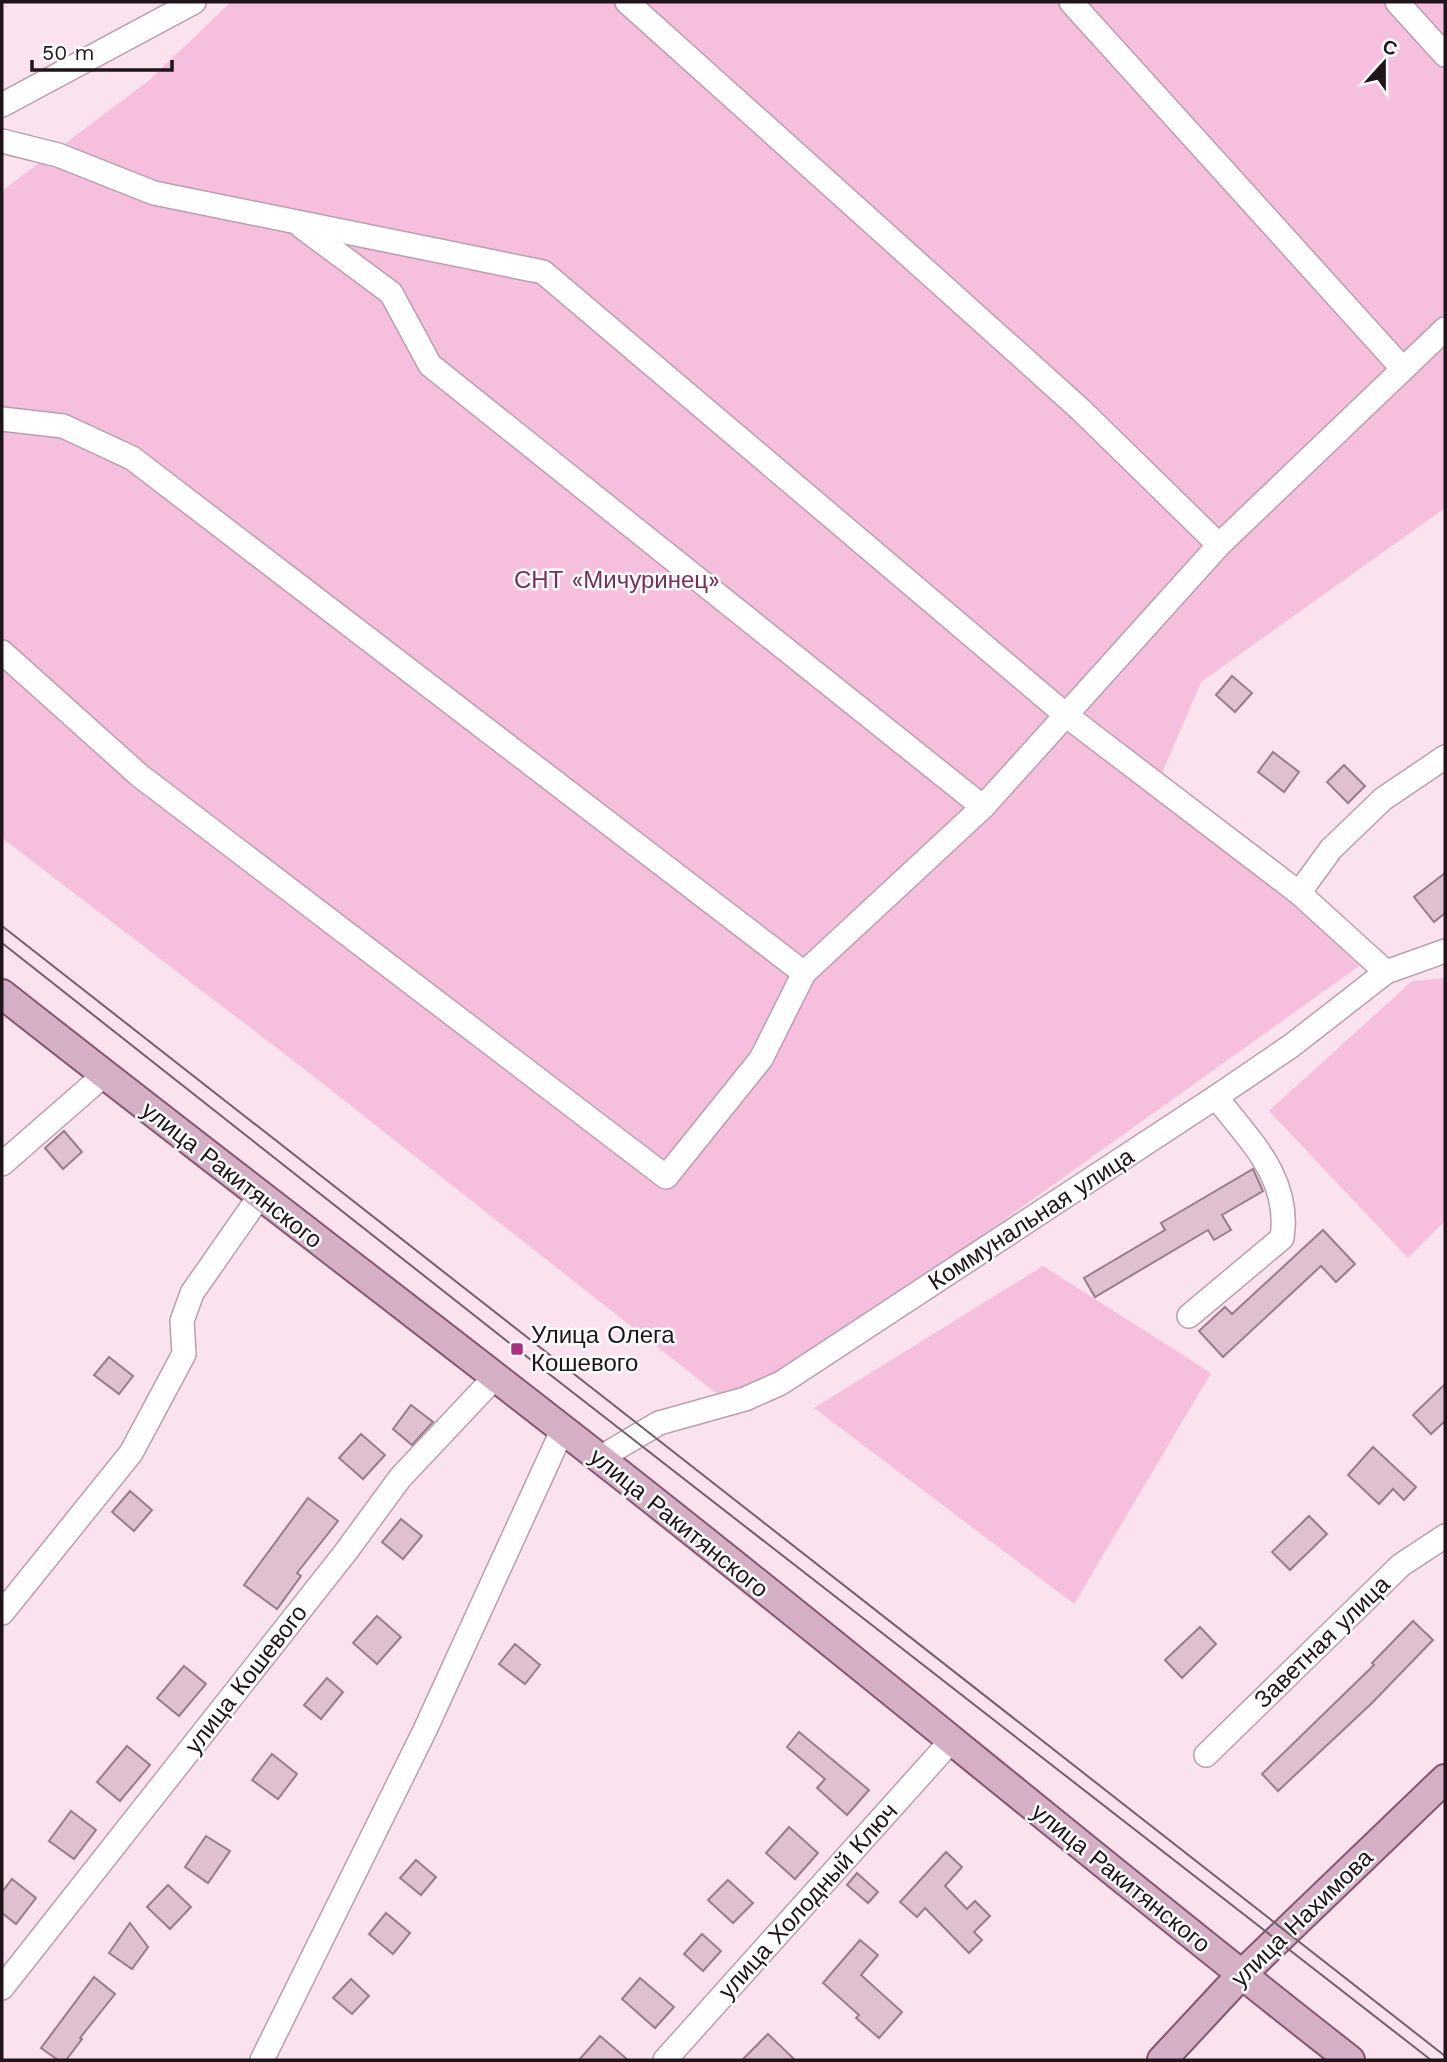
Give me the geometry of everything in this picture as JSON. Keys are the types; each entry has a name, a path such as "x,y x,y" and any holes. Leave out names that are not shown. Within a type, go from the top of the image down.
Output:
{"main road":[{"name":"улица Ракитянского","path":"2,994 259,1197 600,1458 1350,2060"},
{"name":"улица Нахимова","path":"1162,2060 1241,1975 1445,1779"}],"street":[{"path":"2,104 194,2"},
{"path":"627,2 1082,410 1219,545"},
{"path":"1071,2 1403,369"},
{"path":"1396,2 1445,55"},
{"path":"2,141 58,155 154,193 543,272 1067,716 1300,893 1385,972"},
{"path":"296,223 391,293 430,365 982,807"},
{"path":"2,652 139,775 666,1177 761,1059 804,973 982,807 1219,545 1445,330"},
{"path":"2,419 63,426 132,458 804,973"},
{"path":"1300,893 1331,849 1383,799 1445,757"},
{"name":"Коммунальная улица","path":"600,1458 660,1423 745,1399 782,1383 1291,1046 1385,972 1445,951"},
{"path":"3,1160 104,1075"},
{"path":"1189,1316 1282,1238 1285,1221 1283,1199 1268,1164 1216,1097"},
{"path":"2,1613 131,1453 184,1354 182,1321 192,1293 259,1197"},
{"name":"улица Кошевого","path":"2,1988 336,1564 400,1478 496,1376"},
{"path":"262,2060 425,1730 562,1431"},
{"name":"Заветная улица","path":"1206,1755 1401,1565 1445,1536"},
{"name":"улица Холодный Ключ","path":"665,2060 951,1741"}],"green space":[{"name":"СНТ «Мичуринец»","path":"231,2 1445,2 1445,508 1201,682 1162,773 1359,966 791,1372 756,1385 716,1393 303,1068 2,838 2,191 147,82"},
{"path":"1445,978 1445,1221 1408,1258 1269,1111 1412,981"},
{"path":"1043,1266 1211,1373 1074,1604 814,1408"}],"building":[{"path":"1232,676 1252,693 1235,712 1216,695"},
{"path":"1273,752 1299,772 1284,792 1258,772"},
{"path":"1344,765 1365,786 1348,803 1327,782"},
{"path":"1445,873 1445,913 1434,922 1414,897"},
{"path":"64,1131 82,1152 63,1169 45,1148"},
{"path":"1253,1169 1263,1191 1222,1215 1231,1230 1214,1240 1208,1230 1095,1297 1084,1278 1165,1230 1161,1223"},
{"path":"1323,1230 1355,1264 1336,1282 1321,1266 1223,1357 1199,1331 1225,1307 1232,1314"},
{"path":"109,1357 133,1376 119,1394 94,1375"},
{"path":"1445,1384 1445,1421 1431,1434 1413,1415"},
{"path":"411,1405 433,1422 412,1445 393,1429"},
{"path":"361,1434 385,1455 363,1479 339,1458"},
{"path":"1373,1447 1416,1487 1404,1500 1393,1489 1379,1504 1348,1475"},
{"path":"130,1491 152,1510 134,1531 112,1512"},
{"path":"308,1498 338,1521 297,1573 301,1576 277,1609 244,1585"},
{"path":"1309,1516 1327,1534 1290,1570 1272,1552"},
{"path":"401,1519 422,1536 403,1559 382,1542"},
{"path":"377,1616 401,1637 377,1664 353,1643"},
{"path":"1413,1621 1433,1640 1371,1704 1278,1791 1262,1774 1374,1665 1372,1663"},
{"path":"1200,1627 1216,1644 1182,1678 1165,1660"},
{"path":"515,1644 540,1665 525,1684 499,1664"},
{"path":"184,1666 206,1684 179,1716 157,1698"},
{"path":"327,1678 343,1692 321,1719 304,1705"},
{"path":"799,1732 869,1790 847,1815 817,1788 825,1779 787,1747"},
{"path":"127,1746 150,1765 120,1801 97,1782"},
{"path":"272,1754 297,1774 278,1799 252,1780"},
{"path":"71,1811 96,1830 74,1859 49,1841"},
{"path":"789,1827 818,1853 795,1879 766,1853"},
{"path":"206,1836 230,1851 208,1883 185,1867"},
{"path":"946,1852 962,1867 945,1886 967,1909 975,1901 990,1916 974,1932 982,1940 969,1953 925,1908 917,1917 900,1902"},
{"path":"416,1860 436,1877 421,1895 400,1878"},
{"path":"857,1873 878,1892 868,1903 847,1885"},
{"path":"12,1879 36,1898 16,1924 2,1913 2,1892"},
{"path":"728,1880 753,1903 733,1923 708,1900"},
{"path":"168,1885 191,1907 170,1929 147,1907"},
{"path":"386,1913 410,1933 393,1954 369,1934"},
{"path":"130,1923 148,1947 132,1969 109,1953"},
{"path":"702,1934 721,1951 703,1971 684,1954"},
{"path":"860,1940 878,1955 861,1975 902,2012 879,2038 856,2018 859,2015 823,1983"},
{"path":"94,1977 115,1994 66,2060 58,2060 41,2048"},
{"path":"640,1978 674,2007 655,2028 622,1999"},
{"path":"351,1979 369,1996 352,2014 333,1998"},
{"path":"768,2034 795,2060 742,2060"},
{"path":"600,2036 628,2060 579,2060"}],"tram line":[{"path":"2,926 1445,2056"},
{"path":"2,943 517,1349 1431,2060"}],"place":[{"name":"Улица Олега Кошевого","path":"517,1349"}]}
